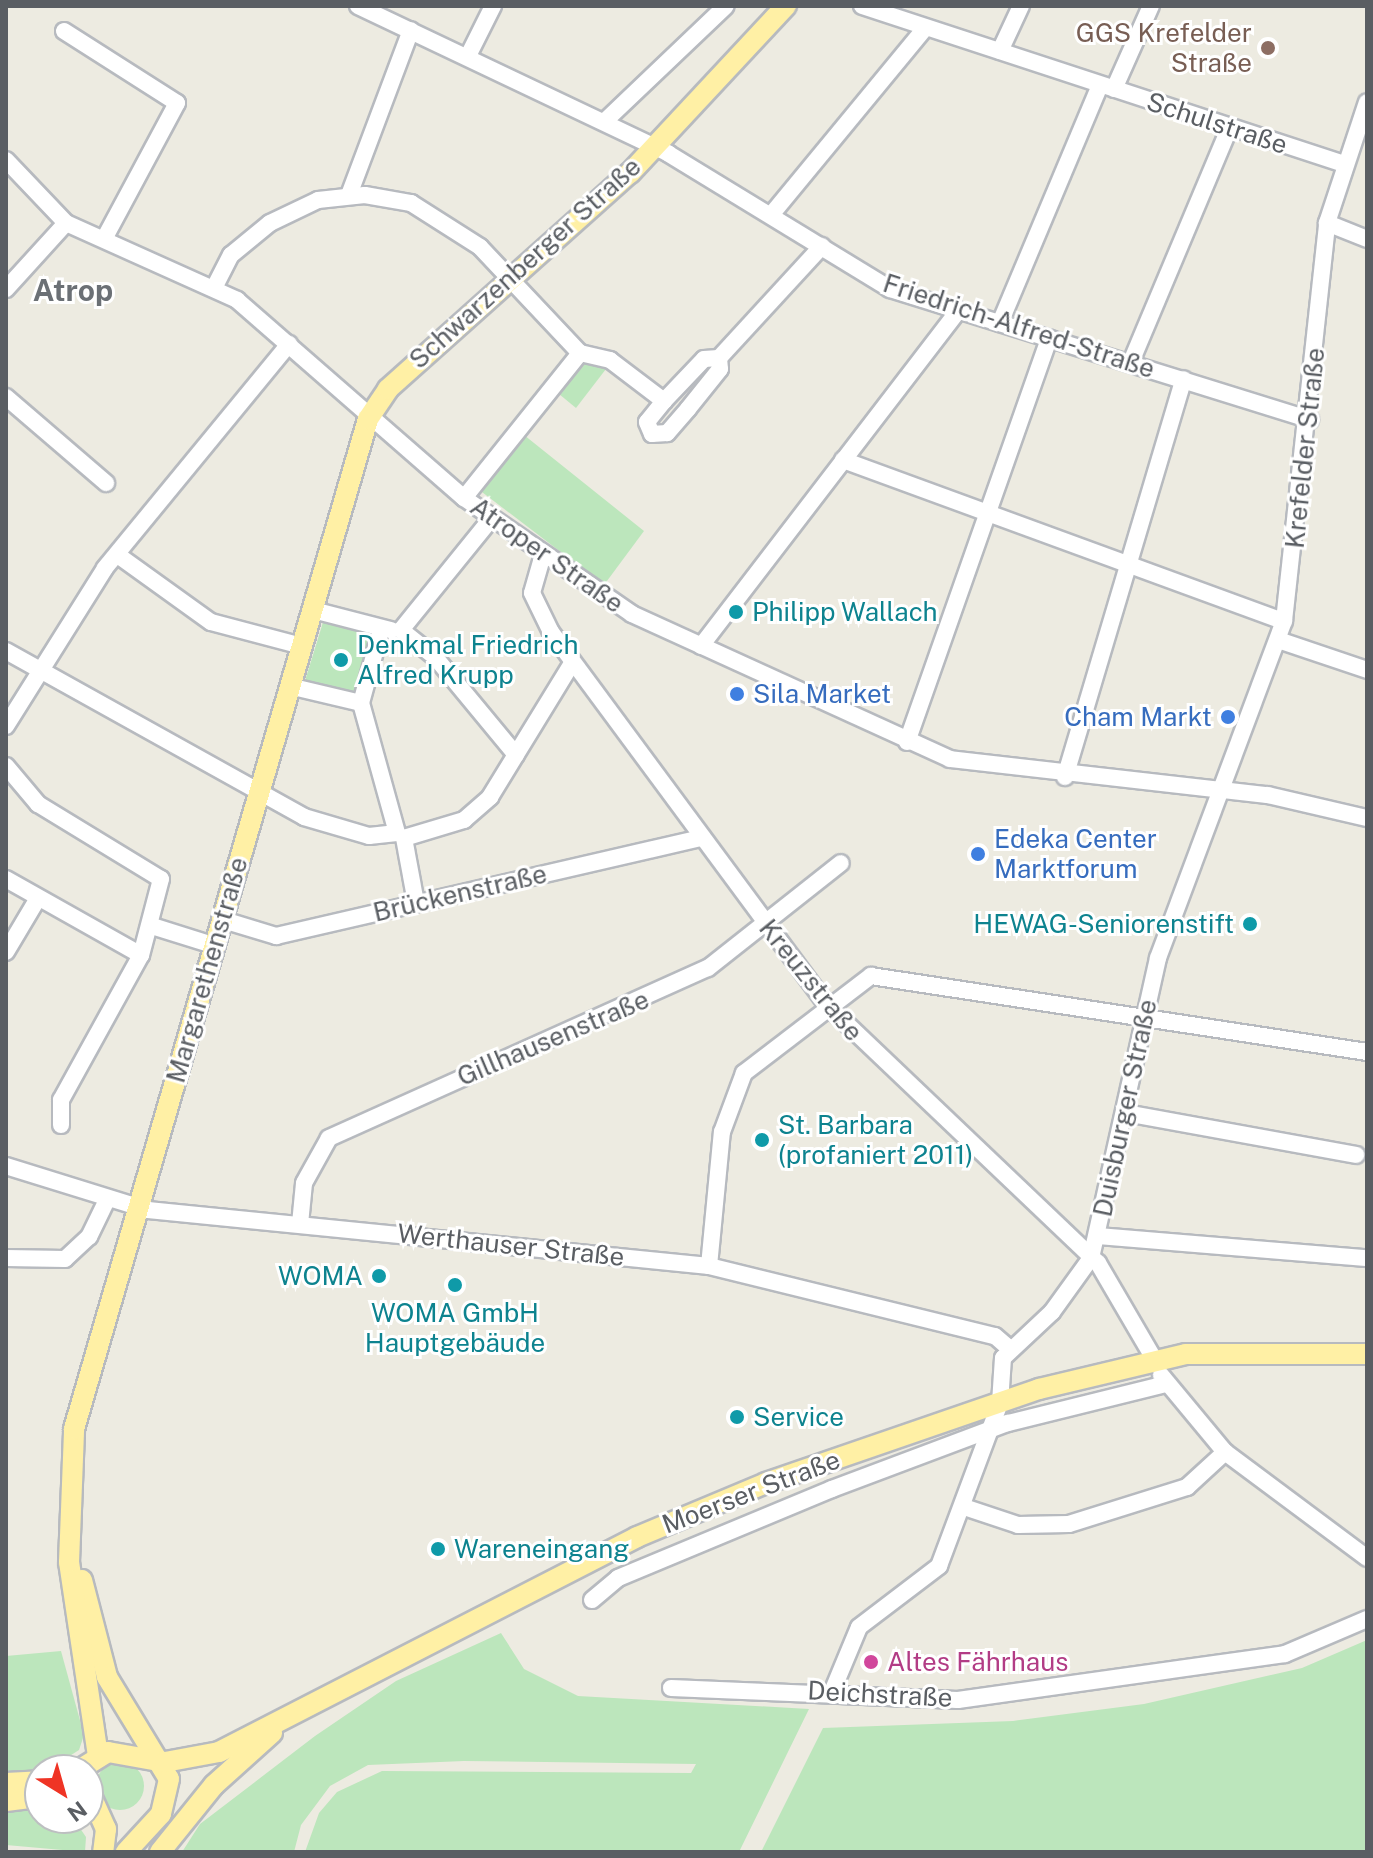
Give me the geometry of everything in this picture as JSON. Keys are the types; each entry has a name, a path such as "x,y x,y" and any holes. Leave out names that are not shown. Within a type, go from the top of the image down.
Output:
{"main road":[{"name":"Schwarzenberger Straße","path":"368,419 388,389 630,173 651,146 786,6"},
{"name":"Margarethenstraße","path":"98,1754 73,1607 70,1525 74,1429 368,419"},
{"name":"Moerser Straße","path":"165,1762 219,1752 637,1537 766,1483 1000,1403 1133,1366 1159,1369 1253,1355 1367,1354"},
{"name":"Margarethenstraße","path":"70,1525 107,1677 130,1721 165,1762"},
{"name":"Moerser Straße","path":"160,1852 214,1785 302,1709"},
{"path":"104,1756 140,1757 165,1762 169,1790 161,1814 126,1852"},
{"path":"126,1852 156,1795 152,1769 140,1757"},
{"path":"102,1852 104,1825"}],"street":[{"name":"Friedrich-Alfred-Straße","path":"358,6 651,146 771,215 890,289 1310,420"},
{"path":"468,56 493,6"},
{"name":"Schwarzenberger Straße","path":"604,122 726,6"},
{"name":"Schulstraße","path":"862,6 1344,164"},
{"path":"1000,51 1021,6"},
{"path":"1000,323 1107,87 1151,6"},
{"path":"771,215 925,28"},
{"path":"349,195 411,30"},
{"path":"64,31 177,103 104,239"},
{"name":"Krefelder Straße","path":"1220,789 1284,621 1310,420 1327,223 1367,102"},
{"path":"1131,362 1230,127"},
{"name":"Atroper Straße","path":"6,160 66,223 215,286 289,344 368,419 542,558 701,646 907,742 987,769 1220,789 1367,818"},
{"path":"215,286 231,255 270,223 318,200 349,195 440,215 513,276 580,353 610,360 664,401"},
{"path":"6,289 66,223"},
{"path":"1327,223 1367,239"},
{"path":"719,358 720,369 667,433 652,434 647,422 664,401 704,359 719,358 822,246"},
{"path":"701,646 958,311"},
{"path":"907,742 1049,338"},
{"path":"6,726 39,670 119,556 289,344"},
{"path":"464,498 580,353"},
{"path":"1065,777 1184,379"},
{"path":"6,397 106,483"},
{"path":"843,460 1284,621"},
{"path":"401,630 491,519"},
{"path":"119,556 211,622 302,646"},
{"name":"Kreuzstraße","path":"542,558 532,593 572,663 765,924 827,1005 1091,1258 1159,1369"},
{"path":"313,610 381,630 401,630 435,657 516,755"},
{"path":"381,630 361,703 416,903"},
{"path":"1278,640 1367,670"},
{"path":"6,651 260,796 350,833 400,836 464,820 490,797 572,663"},
{"path":"289,686 361,703"},
{"path":"6,766 38,804 155,871 163,892 141,955 61,1100 61,1125"},
{"name":"Duisburger Straße","path":"1010,1349 1052,1312 1091,1258 1126,1113 1143,1013 1220,789"},
{"name":"Brückenstraße","path":"220,919 276,936 701,838"},
{"name":"Gillhausenstraße","path":"300,1224 304,1183 329,1138 696,975 841,863"},
{"path":"6,879 141,955"},
{"path":"6,952 38,898"},
{"path":"152,926 213,945"},
{"path":"709,1266 722,1132 744,1073 827,1005 885,974 1128,1017 1143,1013 1367,1052"},
{"path":"1126,1113 1356,1155"},
{"name":"Werthauser Straße","path":"6,1166 136,1208 709,1266 995,1336 1010,1349"},
{"path":"6,1258 65,1259 89,1237 107,1200"},
{"path":"1097,1236 1366,1254"},
{"path":"832,1692 859,1627 925,1583 964,1507 1000,1403 999,1376 1010,1349"},
{"path":"1159,1369 1225,1452 1367,1558"},
{"name":"Moerser Straße","path":"592,1600 618,1578 727,1529 988,1435 1008,1423 1159,1369"},
{"path":"964,1507 1018,1525 1069,1524 1187,1487 1225,1452"},
{"name":"Deichstraße","path":"671,1688 832,1692 958,1700 1285,1654 1367,1619"}],"green space":[{"path":"586,363 606,369 576,408 559,394"},
{"path":"524,435 644,531 604,585 478,489"},
{"path":"324,619 374,636 357,697 304,684"},
{"path":"501,1633 524,1669 578,1696 809,1709 739,1852 305,1852 319,1813 337,1792 382,1771 691,1773 696,1764 464,1761 368,1765 330,1786 301,1825 294,1852 182,1852 200,1824 315,1736 396,1681"},
{"path":"1367,1640 1367,1852 761,1852 823,1728 1013,1721 1144,1704 1302,1668"},
{"path":"61,1651 84,1735 79,1750 73,1754 24,1754 24,1777 6,1779 6,1656"},
{"path":"120,1762 129,1764 142,1777 144,1786 137,1803 120,1810 104,1804 104,1768"},
{"path":"24,1804 24,1834 84,1834 85,1852 6,1845 6,1805"}],"place":[{"name":"GGS Krefelder Straße","path":"1268,48"},
{"name":"Philipp Wallach","path":"736,612"},
{"name":"Denkmal Friedrich Alfred Krupp","path":"341,660"},
{"name":"Sila Market","path":"737,694"},
{"name":"Cham Markt","path":"1228,717"},
{"name":"Edeka Center Marktforum","path":"978,854"},
{"name":"HEWAG-Seniorenstift","path":"1250,924"},
{"name":"St. Barbara (profaniert 2011)","path":"762,1140"},
{"name":"WOMA","path":"379,1276"},
{"name":"WOMA GmbH Hauptgebäude","path":"455,1285"},
{"name":"Service","path":"737,1417"},
{"name":"Wareneingang","path":"438,1549"},
{"name":"Altes Fährhaus","path":"871,1662"}],"district":[{"name":"Atrop","path":"73,290"}]}
